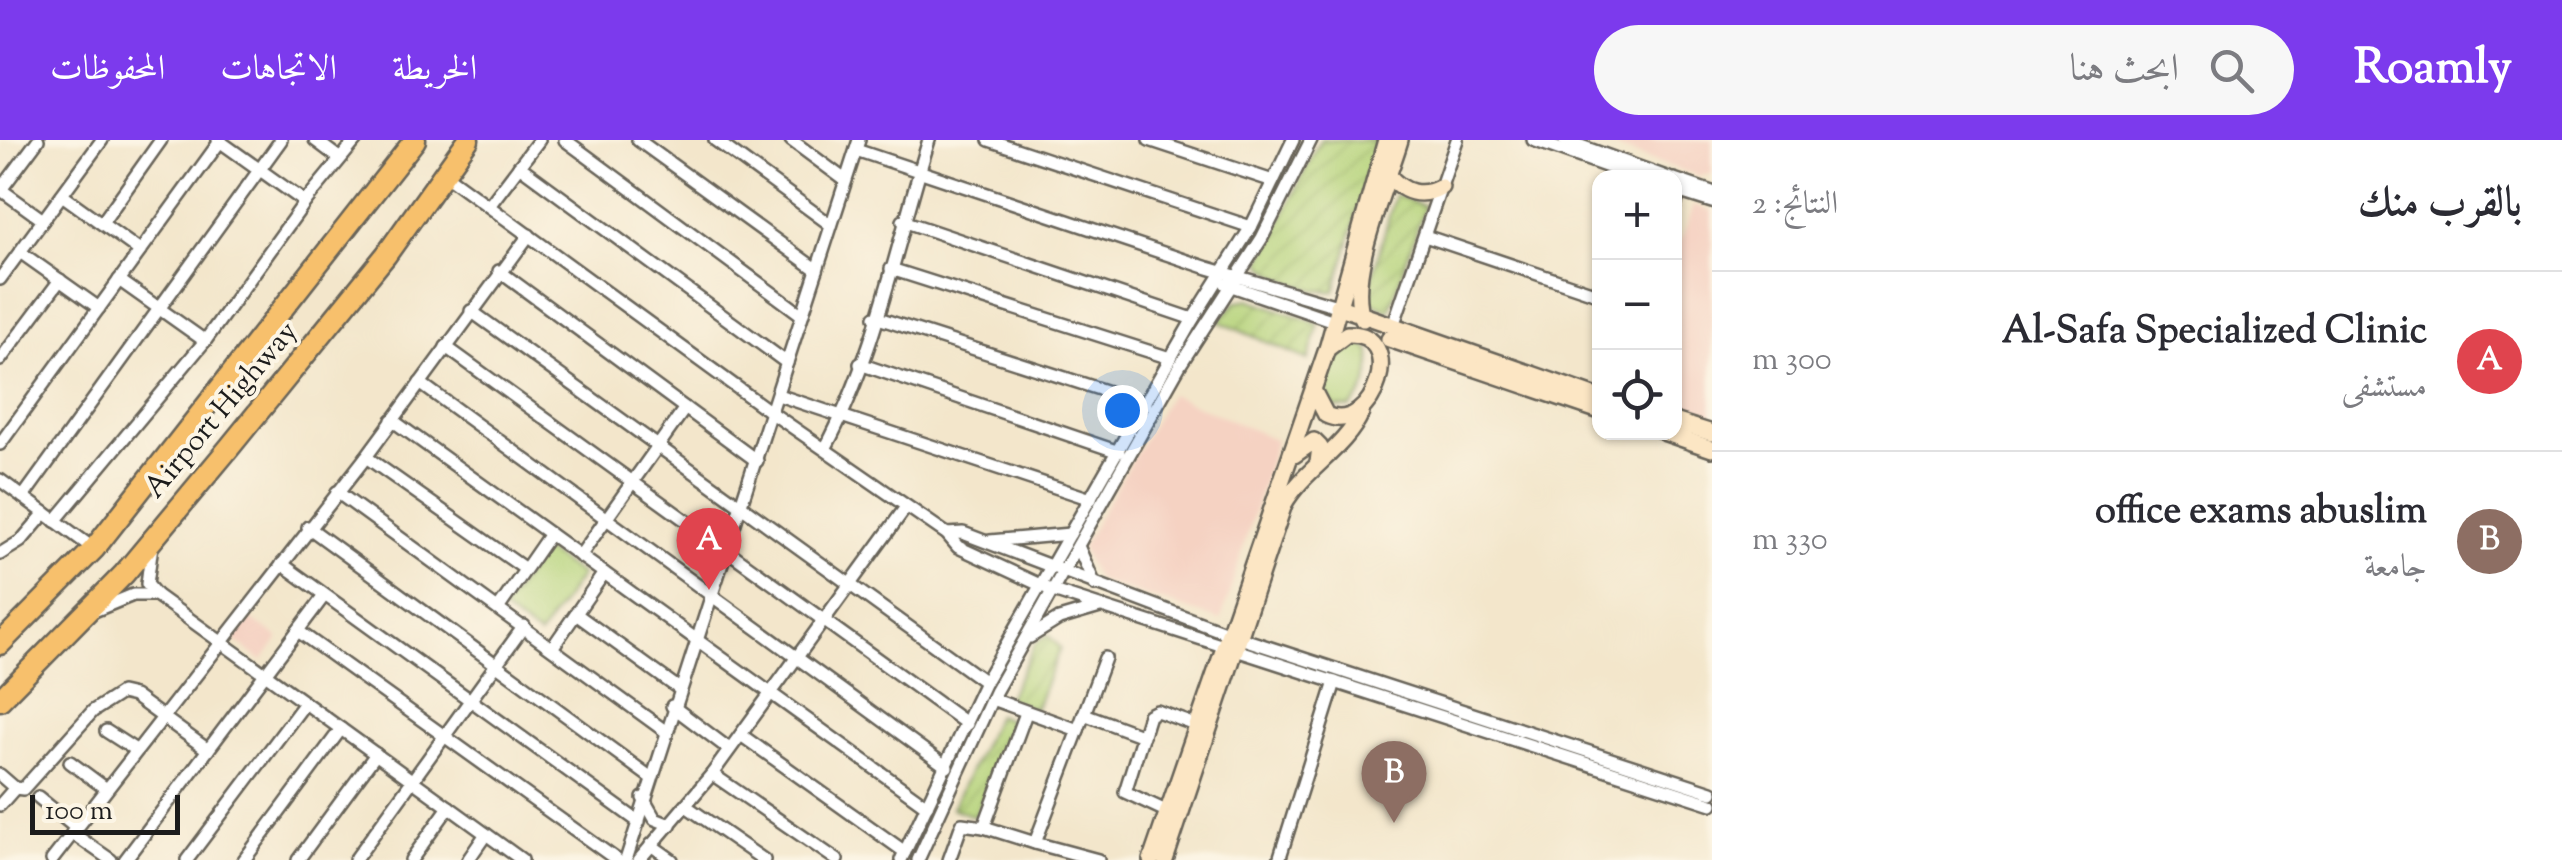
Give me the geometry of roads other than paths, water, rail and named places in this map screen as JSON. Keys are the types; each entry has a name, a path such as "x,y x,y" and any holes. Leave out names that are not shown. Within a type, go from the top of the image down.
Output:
{"highway":[{"name":"Airport Highway","path":"0,644 94,549 415,140"},
{"name":"Airport Highway","path":"0,700 85,615 154,536 386,255 468,140"}],"main road":[{"path":"1157,859 1231,642 1286,463 1314,390 1386,140"},
{"path":"1386,336 1361,315 1358,279 1400,140"},
{"path":"1390,176 1398,186 1420,194 1441,186"},
{"path":"1336,314 1361,315 1386,336"},
{"path":"1327,349 1348,334 1386,336 1592,403"},
{"path":"1157,859 1196,725 1284,504 1353,428 1382,362 1386,336"},
{"path":"1314,390 1320,410 1334,419 1346,419 1363,410"},
{"path":"1682,424 1712,433"},
{"path":"1682,439 1712,449"},
{"path":"1286,463 1304,444 1314,441 1320,446 1318,463"}],"street":[{"path":"38,140 0,190 43,220"},
{"path":"0,279 102,140"},
{"path":"102,223 161,140"},
{"path":"0,444 220,140 304,202"},
{"path":"23,497 281,140"},
{"path":"315,140 339,158"},
{"path":"1,548 21,541 50,517 204,342 304,202 356,140"},
{"path":"489,206 540,140"},
{"path":"565,140 802,315"},
{"path":"638,140 818,270"},
{"path":"715,140 830,224"},
{"path":"791,140 845,180"},
{"path":"825,449 842,417 860,364 928,140"},
{"path":"989,140 1251,227"},
{"path":"1149,140 1273,181"},
{"path":"918,860 992,699 1027,639 1070,534 1120,452 1192,319 1251,227 1293,140"},
{"path":"1057,571 1078,546 1275,215 1312,140"},
{"path":"1386,336 1457,140"},
{"path":"1533,140 1617,170"},
{"path":"1564,140 1640,170"},
{"path":"626,860 672,706 728,549 857,145 1208,268 1230,286 1336,314"},
{"path":"520,166 788,363"},
{"path":"444,173 772,413 948,534 958,547 1048,589 1231,642 1598,761 1712,804"},
{"path":"1682,185 1712,192"},
{"path":"1682,187 1712,202"},
{"path":"62,194 140,251"},
{"path":"902,222 1192,319"},
{"path":"52,860 134,748 366,457 529,234"},
{"path":"1425,236 1592,291"},
{"path":"20,252 99,308"},
{"path":"891,270 1170,358"},
{"path":"499,271 757,461"},
{"path":"1220,274 1238,273 1336,314"},
{"path":"0,360 60,280"},
{"path":"119,280 204,342"},
{"path":"472,311 985,682"},
{"path":"875,317 1146,404"},
{"path":"446,348 635,480 967,724"},
{"path":"860,364 1120,452"},
{"path":"420,383 947,767"},
{"path":"778,395 1091,499"},
{"path":"580,556 685,408"},
{"path":"392,420 927,806"},
{"path":"366,457 525,570"},
{"path":"0,480 94,549"},
{"path":"338,492 665,731"},
{"path":"639,860 712,774 906,507"},
{"path":"308,528 496,660 650,776"},
{"path":"948,534 963,533 985,541 1335,682 1712,792"},
{"path":"498,608 550,534"},
{"path":"985,541 1070,534"},
{"path":"154,536 146,576 156,595 522,860"},
{"path":"1078,546 1095,585"},
{"path":"282,564 639,822"},
{"path":"552,648 604,573"},
{"path":"740,734 903,856 985,682 1048,589"},
{"path":"85,615 133,595 156,595"},
{"path":"125,860 324,596"},
{"path":"1027,639 1059,619 1104,607"},
{"path":"576,614 678,688"},
{"path":"355,860 524,626"},
{"path":"298,631 617,860"},
{"path":"1035,843 1105,658"},
{"path":"1279,860 1335,682"},
{"path":"0,775 23,789 93,710 114,696 129,694 208,750"},
{"path":"992,699 1078,730"},
{"path":"187,860 305,702"},
{"path":"672,706 729,749"},
{"path":"1168,812 1125,792 1142,736 1153,711 1196,725"},
{"path":"984,827 1026,712"},
{"path":"1084,714 1142,736"},
{"path":"244,860 341,729"},
{"path":"106,731 134,748"},
{"path":"298,860 376,754"},
{"path":"70,762 105,788"},
{"path":"712,774 837,860"},
{"path":"0,805 16,788"},
{"path":"38,797 112,860"},
{"path":"643,798 655,819 670,824"},
{"path":"411,860 449,806"},
{"path":"686,806 764,860"},
{"path":"949,860 962,824 1098,860"},
{"path":"468,860 486,834"},
{"path":"652,845 672,860"}],"place":[{"name":"Al-Safa Specialized Clinic","path":"709,590"},
{"name":"office exams abuslim","path":"1394,823"}]}
